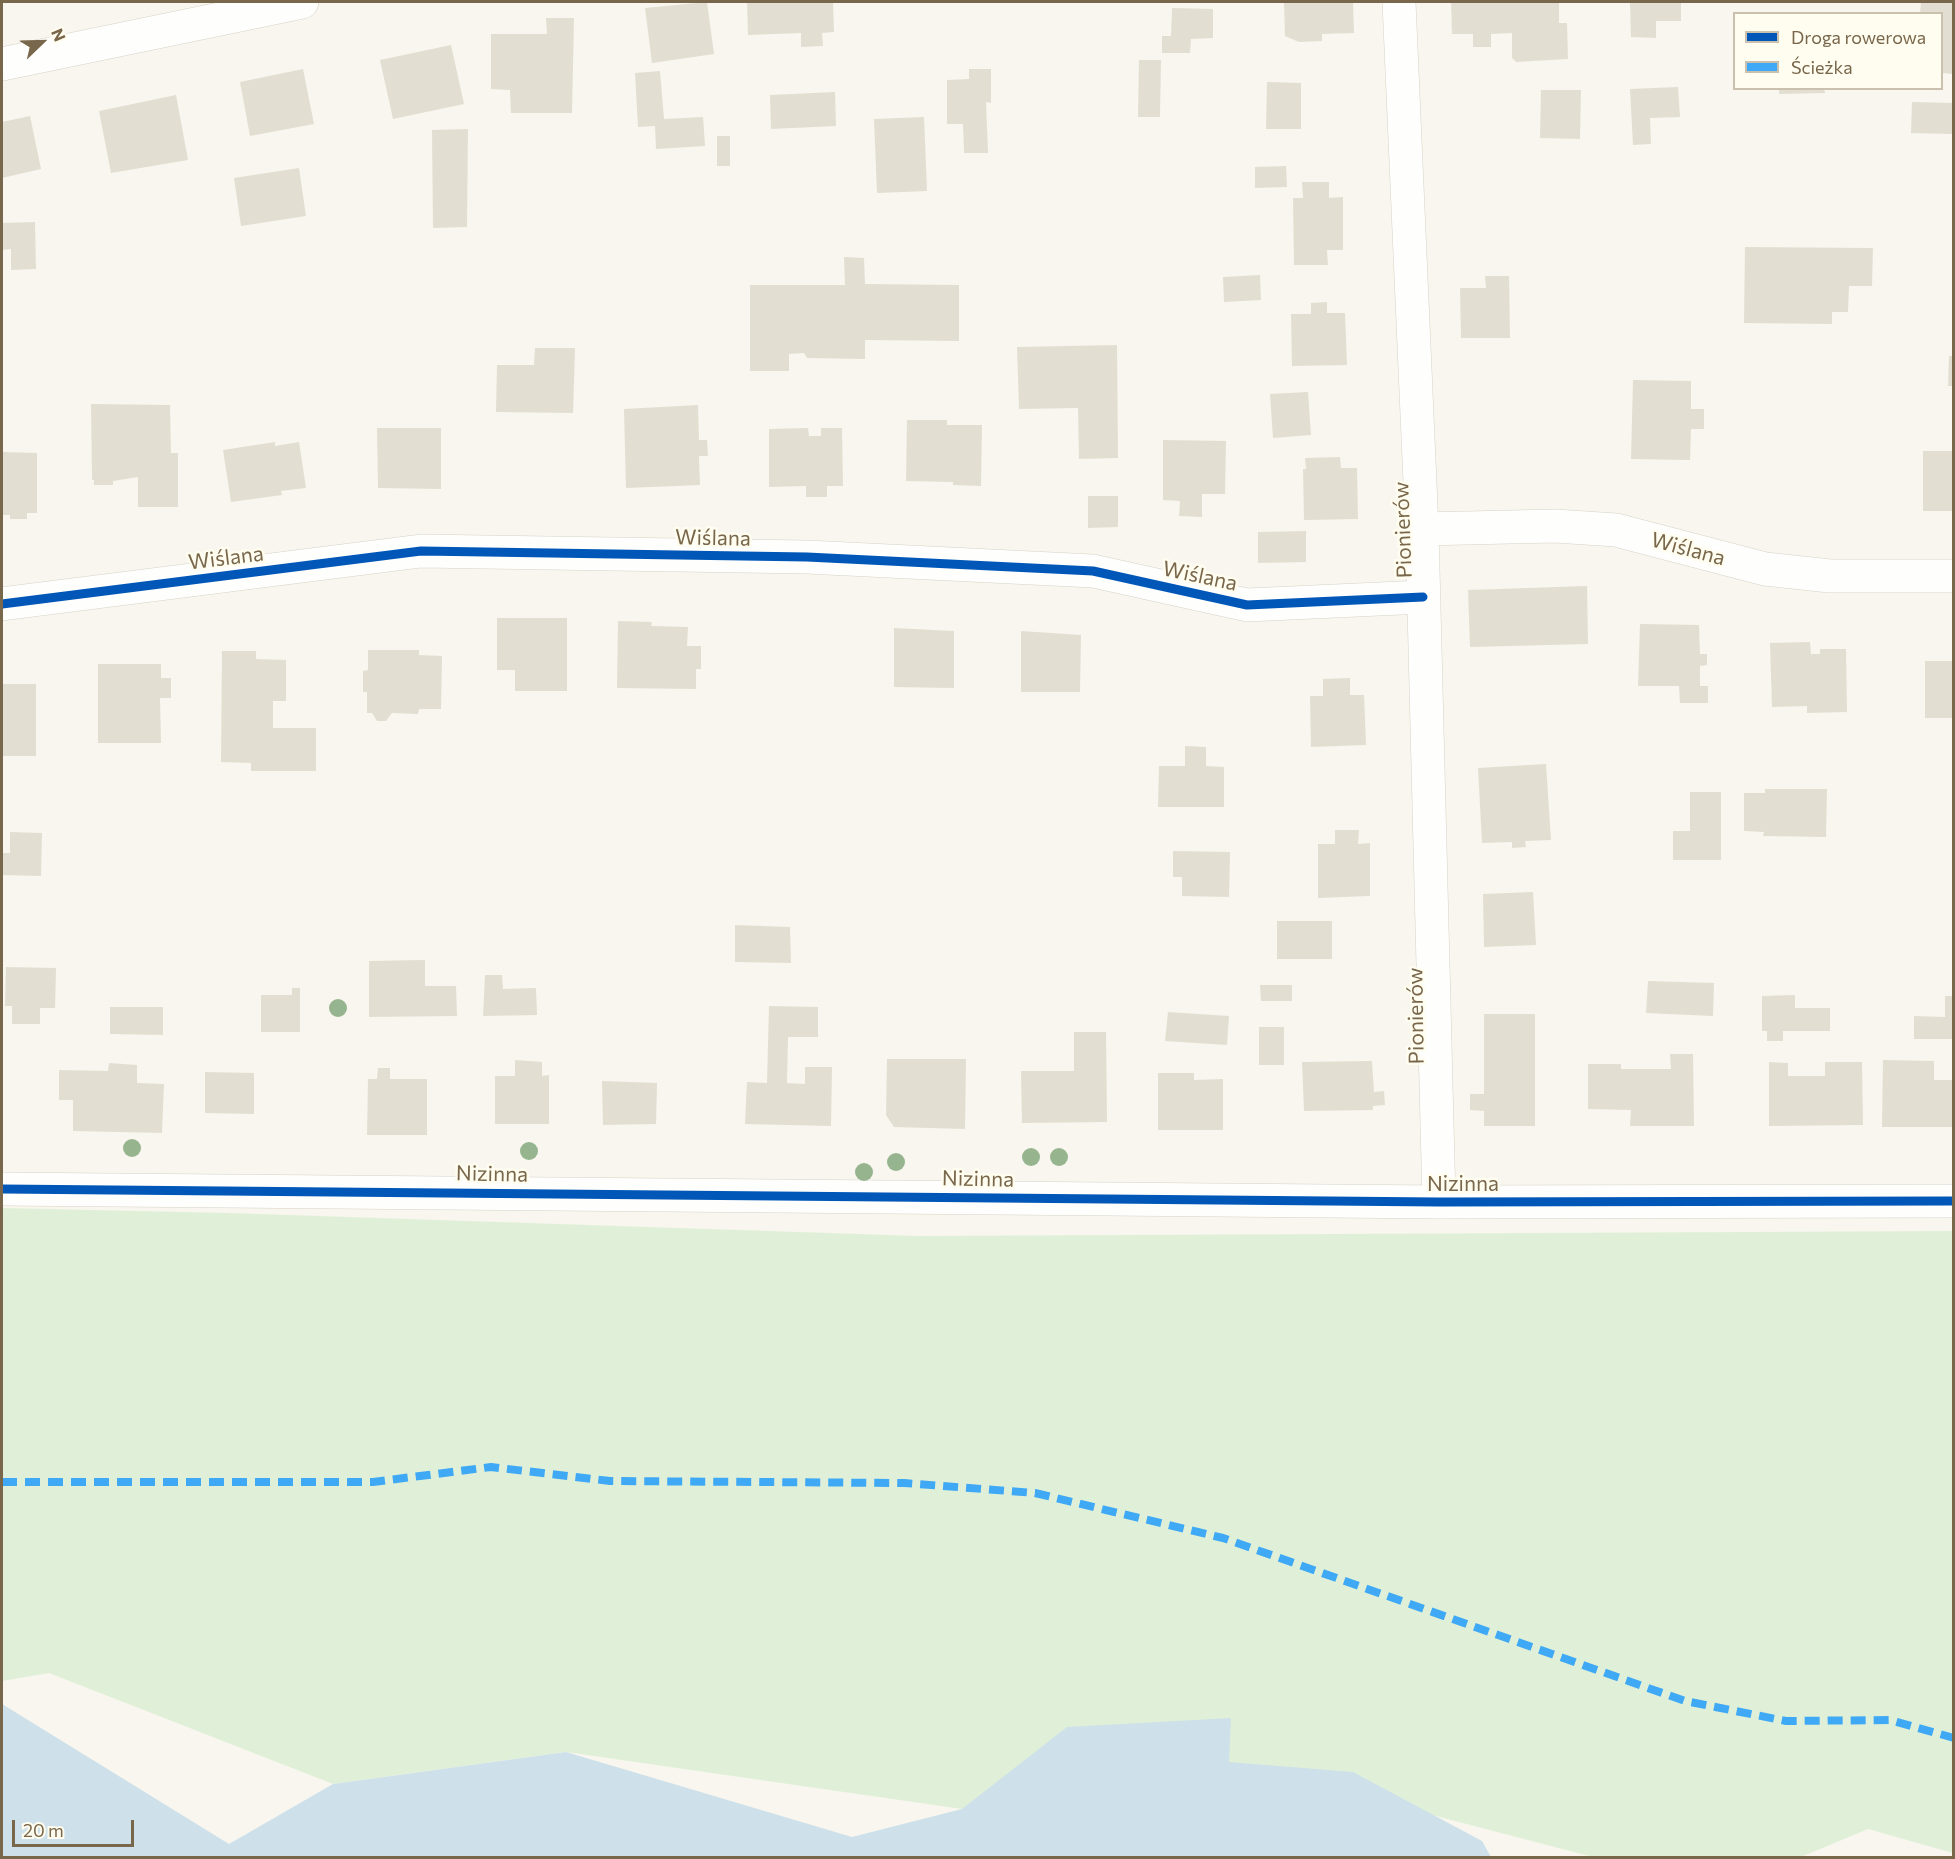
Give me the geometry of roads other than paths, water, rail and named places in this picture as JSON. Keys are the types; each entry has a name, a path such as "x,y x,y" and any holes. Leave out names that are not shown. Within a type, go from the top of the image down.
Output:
{"street":[{"path":"2,64 302,2"},
{"name":"Pionierów","path":"1399,2 1422,529 1439,1202"},
{"name":"Wiślana","path":"1422,529 1555,526 1616,530 1765,569 1830,576 1953,576"},
{"name":"Wiślana","path":"2,604 421,551 807,558 1093,572 1246,605 1423,597"},
{"name":"Nizinna","path":"2,1189 1439,1202 1953,1201"}],"water":[{"path":"2,1704 229,1844 333,1784 566,1752 852,1837 962,1809 1067,1727 1231,1718 1229,1762 1353,1772 1482,1841 1491,1857 2,1857"}]}
